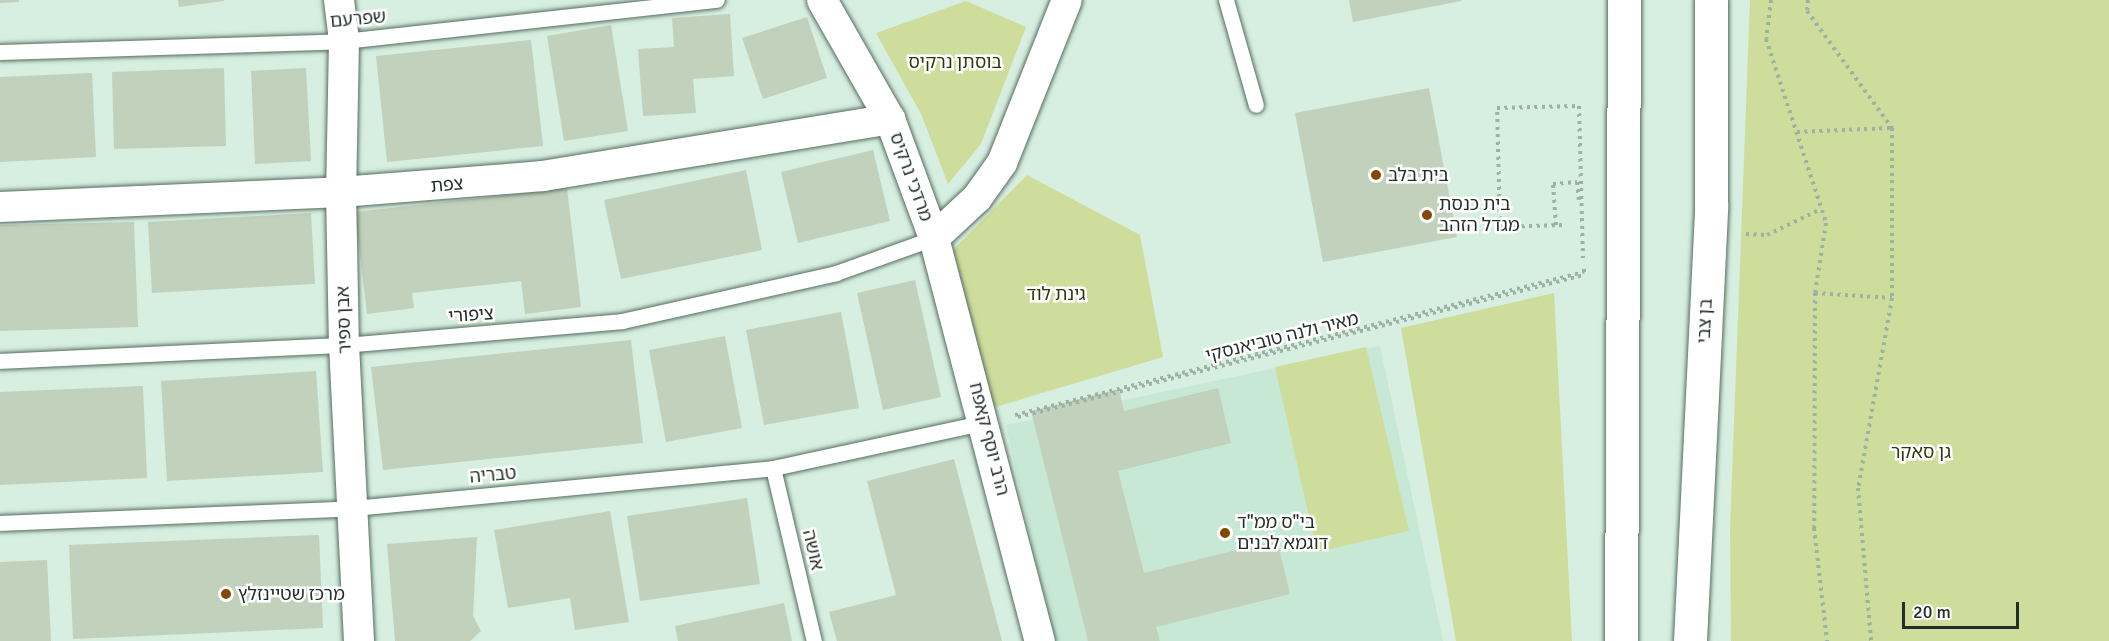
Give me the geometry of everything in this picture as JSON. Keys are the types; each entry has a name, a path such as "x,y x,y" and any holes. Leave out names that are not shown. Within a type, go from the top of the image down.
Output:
{"main road":[{"path":"1621,641 1624,0"},
{"name":"בן צבי","path":"1690,641 1711,205 1711,0"}],"street":[{"name":"אבן ספיר","path":"339,0 344,41 340,192 344,345 359,641"},
{"name":"מרדכי נרקיס","path":"822,0 890,119 934,238 977,198 1002,163 1067,0"},
{"name":"צפת","path":"0,207 340,192 543,176 890,119"},
{"name":"הרב יוסף קאפח","path":"934,238 985,424 1040,641"}],"lane":[{"name":"שפרעם","path":"0,52 344,41 717,0"},
{"path":"1226,0 1256,105"},
{"name":"ציפורי","path":"0,361 344,345 622,321 836,273 934,238"},
{"name":"טבריה","path":"0,523 353,508 773,468 985,424"},
{"name":"אושה","path":"773,468 814,641"}],"path":[{"path":"1772,0 1767,39 1826,223 1815,293 1814,528 1827,641"},
{"path":"1808,0 1807,10 1892,128 1892,298 1858,488 1871,641"},
{"path":"985,424 1584,272 1578,106 1497,108 1500,227 1559,225 1553,184 1577,182 1581,225"},
{"path":"1797,132 1892,128"},
{"path":"1733,233 1767,235 1821,209"},
{"name":"מאיר ולנה טוביאנסקי","path":"985,424 1584,275"},
{"path":"1815,293 1892,298"}],"shaded area":[{"name":"בי\"ס ממ\"ד דוגמא לבנים","path":"1380,346 1443,641 1053,641 1006,425"}],"green space":[{"name":"גן סאקר","path":"1750,0 2109,0 2109,641 1731,641 1730,529"},
{"name":"בוסתן נרקיס","path":"966,1 1026,27 981,144 948,184 921,114 876,33"},
{"name":"גינת לוד","path":"1027,175 1140,235 1163,357 992,408 951,252"},
{"path":"1554,293 1572,641 1456,641 1401,328"},
{"path":"1366,347 1409,531 1317,552 1275,367"}],"building":[{"path":"0,0 19,0 19,2 0,3"},
{"path":"178,0 224,0 224,1 179,7"},
{"path":"1349,0 1461,0 1461,1 1353,22"},
{"path":"730,14 734,76 693,79 696,113 643,116 638,49 674,47 672,18"},
{"path":"807,17 827,78 763,99 742,38"},
{"path":"611,25 628,131 564,141 547,36"},
{"path":"531,40 543,146 387,162 376,56"},
{"path":"224,68 226,146 114,149 112,72"},
{"path":"306,68 311,161 255,164 251,71"},
{"path":"92,73 96,157 0,162 0,77"},
{"name":"בית בלב","path":"1429,88 1457,237 1323,262 1295,113"},
{"path":"873,150 890,221 798,243 781,172"},
{"path":"746,170 762,250 621,279 604,200"},
{"path":"567,188 581,307 525,314 521,281 412,293 414,308 367,314 355,212"},
{"path":"311,213 315,284 152,293 148,222"},
{"path":"134,222 138,327 0,331 0,225"},
{"path":"915,280 941,397 883,410 857,293"},
{"path":"841,312 859,408 764,425 746,330"},
{"path":"725,336 742,428 666,442 649,350"},
{"path":"631,340 643,443 383,470 371,367"},
{"path":"316,371 323,472 167,481 161,381"},
{"path":"143,386 147,478 0,485 0,392"},
{"path":"1218,388 1231,443 1118,471 1144,573 1277,540 1290,594 1156,627 1160,641 1088,641 1031,411 1119,389 1124,411"},
{"path":"954,459 1002,641 837,641 829,612 896,595 867,481"},
{"path":"747,498 760,584 640,601 627,516"},
{"path":"610,511 629,622 575,630 570,598 508,608 494,530"},
{"path":"319,535 323,628 73,639 69,545"},
{"path":"477,537 473,616 481,631 470,641 395,641 387,544"},
{"path":"47,560 51,641 0,641 0,562"},
{"path":"784,603 792,641 678,641 675,626"}],"place":[{"name":"בית בלב","path":"1376,175"},
{"name":"בית כנסת מגדל הזהב","path":"1427,215"},
{"name":"בי\"ס ממ\"ד דוגמא לבנים","path":"1225,533"},
{"name":"מרכז שטיינזלץ","path":"226,594"}]}
